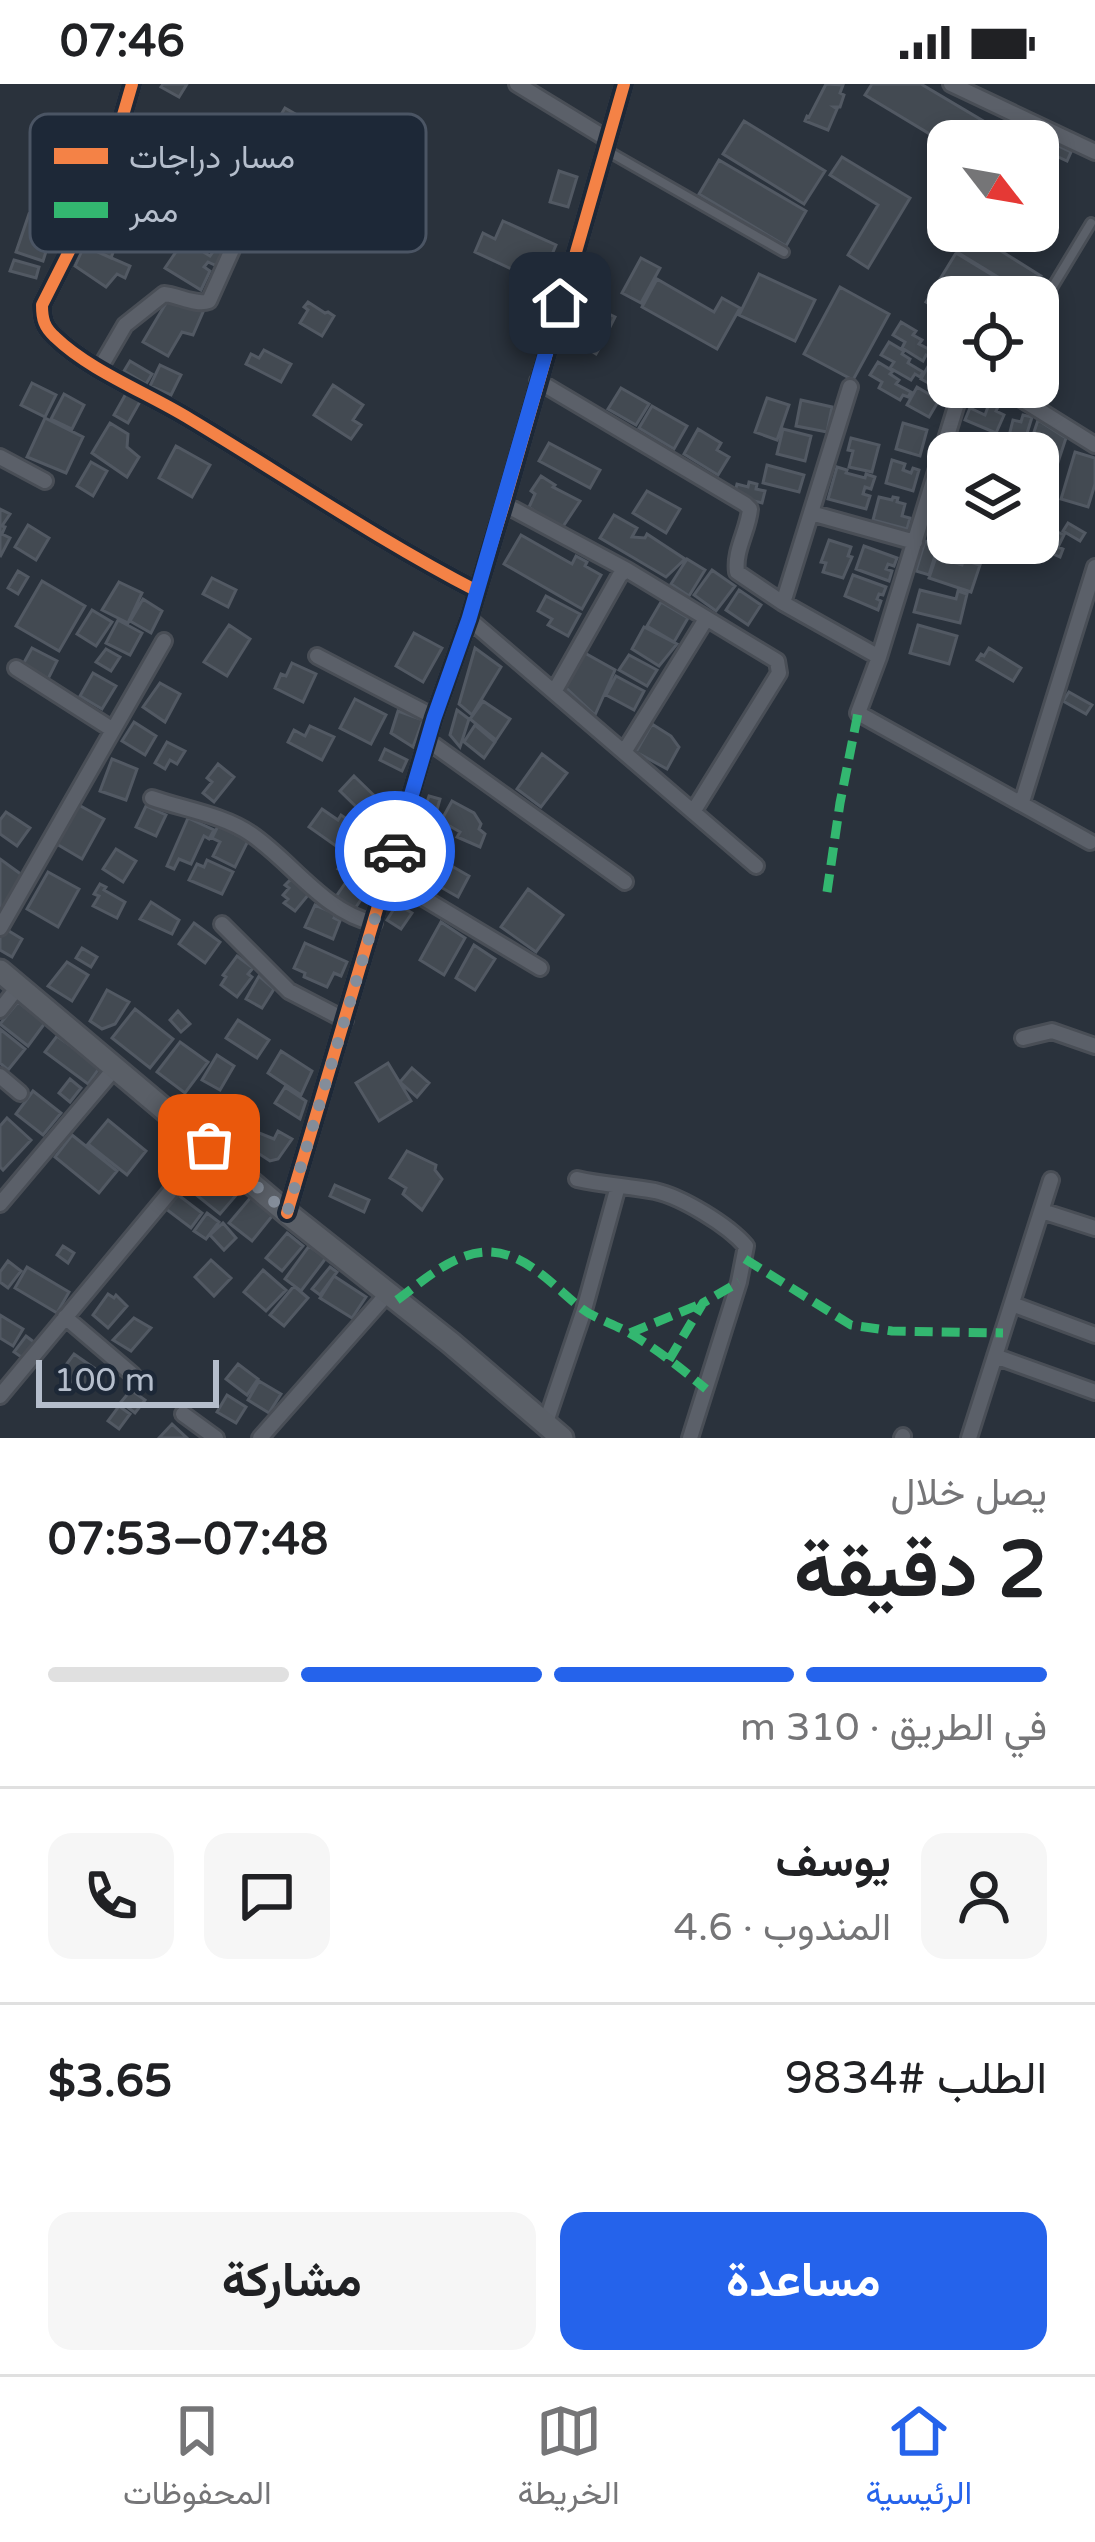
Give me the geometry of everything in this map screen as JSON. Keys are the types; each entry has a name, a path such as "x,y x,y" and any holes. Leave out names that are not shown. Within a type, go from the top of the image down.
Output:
{"main road":[{"path":"0,971 553,1431"}],"street":[{"path":"123,114 132,84"},
{"path":"518,84 606,144"},
{"path":"287,1213 427,740 504,504 624,84"},
{"path":"951,84 1095,152"},
{"path":"69,252 42,305 42,320 50,334 477,591"},
{"path":"100,368 125,326 164,294 202,304 209,301 231,252"},
{"path":"538,381 750,509 737,572 879,657"},
{"path":"782,602 850,387"},
{"path":"956,408 859,713 1090,842"},
{"path":"1036,408 1095,445"},
{"path":"0,457 45,481"},
{"path":"504,504 635,572 777,661 779,673 693,812"},
{"path":"811,513 915,542"},
{"path":"1022,802 1095,567"},
{"path":"554,692 627,570"},
{"path":"469,619 756,866"},
{"path":"624,752 706,619"},
{"path":"0,928 164,640"},
{"path":"317,656 434,718"},
{"path":"16,668 113,730"},
{"path":"427,740 625,882"},
{"path":"152,798 242,829 335,907 374,923"},
{"path":"388,876 540,968"},
{"path":"222,924 289,991 345,1020"},
{"path":"0,1010 19,987"},
{"path":"1023,1038 1052,1031 1095,1046"},
{"path":"0,1204 116,1068"},
{"path":"0,1076 20,1093"},
{"path":"0,1396 209,1145"},
{"path":"577,1179 660,1192 707,1216 746,1246 690,1438"},
{"path":"969,1438 1051,1180"},
{"path":"553,1431 618,1186"},
{"path":"1042,1210 1095,1228"},
{"path":"260,1438 388,1293"},
{"path":"1012,1304 1095,1335"},
{"path":"65,1317 133,1375"},
{"path":"995,1356 1095,1392"},
{"path":"183,1414 216,1438"}],"lane":[{"path":"606,144 784,252"},
{"path":"1059,276 1091,223"}],"building":[{"path":"163,84 187,84 179,97"},
{"path":"826,84 843,85 840,93 844,95 840,107 834,107 828,130 805,121"},
{"path":"872,84 921,84 982,120 927,120 927,132 865,95"},
{"path":"744,121 825,171 804,204 723,154"},
{"path":"1059,146 1071,152 1067,161 1059,157"},
{"path":"842,157 910,198 868,268 848,255 878,205 830,175"},
{"path":"719,160 806,211 786,246 699,194"},
{"path":"559,171 577,177 568,207 550,202"},
{"path":"30,214 30,252 46,252 43,261 16,252"},
{"path":"503,221 556,245 548,264 541,261 533,279 475,252 483,233 495,239"},
{"path":"81,252 98,252 130,266 125,278 117,274 106,287 75,266"},
{"path":"176,252 210,256 225,252 217,266 208,262 204,267 210,271 201,290 165,268"},
{"path":"957,252 1003,252 1041,276 996,276"},
{"path":"956,253 994,276 942,276"},
{"path":"641,258 660,268 641,303 622,293"},
{"path":"14,260 39,267 36,278 10,271"},
{"path":"759,274 815,300 795,341 739,315"},
{"path":"657,279 714,312 722,298 740,308 717,349 642,307"},
{"path":"840,287 889,314 853,380 804,354"},
{"path":"169,298 203,312 193,335 182,332 168,356 143,342"},
{"path":"308,302 334,316 322,336 300,323"},
{"path":"592,306 615,317 609,329 586,317"},
{"path":"901,322 916,331 913,335 922,340 919,344 927,348 927,356 923,361 902,348 905,342 893,335"},
{"path":"582,329 603,342 596,354 575,341"},
{"path":"889,342 923,372 920,377 915,374 911,380 890,368 894,362 881,355"},
{"path":"264,350 291,364 281,382 246,364 251,354 259,358"},
{"path":"130,361 152,374 146,384 124,371"},
{"path":"878,362 893,371 890,374 899,380 896,384 911,392 908,397 903,395 900,400 879,388 882,382 870,375"},
{"path":"160,365 181,375 171,395 150,386"},
{"path":"32,383 56,395 45,417 21,405"},
{"path":"333,385 363,405 353,420 361,425 351,439 314,415"},
{"path":"917,387 927,393 927,408 934,408 929,417 907,405"},
{"path":"621,388 649,404 636,425 608,409"},
{"path":"128,390 142,398 128,423 114,415"},
{"path":"64,394 84,405 72,429 51,419"},
{"path":"767,398 789,405 777,440 755,432"},
{"path":"801,400 832,407 827,432 796,426"},
{"path":"652,406 687,426 674,449 639,428"},
{"path":"970,408 985,415 988,408 998,408 1004,415 996,432 965,420"},
{"path":"1023,415 1032,417 1027,432 1010,432 1013,420 1021,422"},
{"path":"45,418 83,437 66,473 27,457"},
{"path":"1038,420 1057,432 1034,432"},
{"path":"110,423 128,434 127,447 139,457 127,477 92,453"},
{"path":"903,423 927,430 920,456 896,449"},
{"path":"698,429 721,443 717,450 729,457 718,475 684,454"},
{"path":"783,429 811,436 805,461 777,454"},
{"path":"1059,434 1066,438 1059,459"},
{"path":"851,438 879,445 872,472 849,467"},
{"path":"549,443 600,470 590,488 539,461"},
{"path":"176,446 210,465 192,497 159,478"},
{"path":"1075,452 1095,458 1095,484 1088,507 1061,499"},
{"path":"892,460 905,464 903,470 911,473 913,468 919,470 913,491 886,483"},
{"path":"91,462 107,471 93,496 77,486"},
{"path":"767,465 804,475 799,492 763,483"},
{"path":"837,467 875,477 871,489 865,487 863,494 870,496 866,509 828,499"},
{"path":"541,476 580,501 562,528 531,513 535,494 531,491"},
{"path":"749,482 765,491 762,503 734,496 737,484 748,487"},
{"path":"647,491 680,509 666,533 633,513"},
{"path":"879,497 898,498 897,502 905,504 902,516 910,518 907,529 873,520"},
{"path":"0,509 10,514 2,534 10,538 0,557"},
{"path":"614,515 637,528 632,537 647,534 685,559 666,577 600,538"},
{"path":"1068,523 1085,533 1080,541 1063,531"},
{"path":"28,525 49,538 36,560 15,547"},
{"path":"521,535 572,564 576,556 601,575 582,609 504,564"},
{"path":"829,540 851,547 843,578 823,572 826,563 821,562"},
{"path":"925,541 927,564 932,564 929,575 916,571"},
{"path":"864,546 897,558 886,569 892,571 889,581 856,569"},
{"path":"687,559 705,570 689,596 671,584"},
{"path":"934,564 980,565 971,592 929,578"},
{"path":"712,570 735,586 716,611 694,595"},
{"path":"18,571 28,577 18,594 8,588"},
{"path":"853,575 886,587 877,599 881,601 878,610 845,596"},
{"path":"212,578 236,590 228,607 203,594"},
{"path":"42,581 85,606 59,651 16,626"},
{"path":"119,582 142,593 128,623 102,610"},
{"path":"739,590 761,605 748,625 726,610"},
{"path":"920,590 956,599 958,591 967,594 960,623 914,612"},
{"path":"546,596 580,614 568,636 548,625 552,619 538,611"},
{"path":"143,599 162,611 151,633 130,621"},
{"path":"661,602 688,618 674,642 647,626"},
{"path":"92,610 112,622 96,646 77,634"},
{"path":"118,620 142,633 130,655 106,643"},
{"path":"229,625 250,639 227,676 204,662"},
{"path":"918,625 957,636 949,664 910,653"},
{"path":"644,627 677,644 659,666 632,649"},
{"path":"414,633 442,648 423,682 396,666"},
{"path":"32,648 57,661 48,679 22,666"},
{"path":"475,648 501,667 472,715 459,704"},
{"path":"989,648 1021,668 1013,681 977,660"},
{"path":"106,649 120,657 111,671 96,662"},
{"path":"583,652 615,670 595,715 564,686"},
{"path":"629,655 657,670 647,686 619,670"},
{"path":"292,663 316,674 303,702 275,688"},
{"path":"93,673 116,686 102,709 80,696"},
{"path":"616,676 644,691 634,710 606,695"},
{"path":"160,683 180,694 165,722 143,707"},
{"path":"1069,692 1092,705 1086,714 1063,701"},
{"path":"355,699 386,715 371,744 340,728"},
{"path":"483,701 510,719 496,740 470,719"},
{"path":"457,710 469,719 460,747 450,735"},
{"path":"398,711 423,720 413,747 391,733"},
{"path":"134,722 156,736 145,755 122,741"},
{"path":"652,724 679,747 667,769 636,752"},
{"path":"475,725 495,742 484,758 464,742"},
{"path":"310,726 334,737 322,760 288,742 294,730 305,736"},
{"path":"167,742 185,751 177,764 170,760 165,769 155,763"},
{"path":"385,749 407,760 402,771 380,760"},
{"path":"542,754 567,773 541,807 517,789"},
{"path":"112,759 137,769 126,800 100,791"},
{"path":"218,764 234,777 214,802 203,793"},
{"path":"354,776 389,810 375,825 340,791"},
{"path":"429,796 440,799 433,824 421,820"},
{"path":"452,801 474,813 481,824 479,829 485,834 480,847 457,837 460,832 441,821"},
{"path":"77,804 104,819 82,859 55,843"},
{"path":"146,806 166,815 156,836 136,827"},
{"path":"322,809 353,823 336,846 309,827"},
{"path":"6,812 30,828 17,846 0,834 0,820"},
{"path":"188,818 214,830 209,839 204,836 191,864 179,859 174,869 167,866"},
{"path":"364,820 380,835 382,843 376,854 350,843"},
{"path":"220,822 248,841 235,867 213,856 220,842 212,838"},
{"path":"350,847 361,853 349,875 338,869"},
{"path":"116,849 136,861 123,882 103,869"},
{"path":"360,856 375,862 367,888 351,882"},
{"path":"436,857 469,876 458,897 416,873 421,865 429,870"},
{"path":"0,859 22,875 0,915"},
{"path":"207,860 233,872 222,894 189,880 197,864 204,867"},
{"path":"48,872 79,889 58,927 27,909"},
{"path":"291,879 309,894 295,911 284,903 288,899 283,895"},
{"path":"346,882 364,895 354,910 335,898"},
{"path":"100,884 125,902 117,918 93,906"},
{"path":"528,889 563,915 536,952 501,927"},
{"path":"151,902 179,920 172,934 140,919"},
{"path":"397,904 412,913 401,929 387,920"},
{"path":"315,905 336,914 334,918 340,921 333,939 305,927"},
{"path":"441,922 465,938 444,975 420,960"},
{"path":"194,923 220,942 205,963 179,944"},
{"path":"4,928 22,939 12,957 0,950"},
{"path":"305,943 347,962 341,976 334,973 327,987 294,968"},
{"path":"474,945 495,959 475,990 456,978"},
{"path":"82,948 97,957 91,967 76,958"},
{"path":"237,956 253,968 237,997 221,985"},
{"path":"67,962 88,975 72,1001 48,986"},
{"path":"259,976 274,989 262,1008 246,999"},
{"path":"107,990 129,1002 115,1024 102,1029 90,1021"},
{"path":"18,1002 45,1023 28,1046 0,1024"},
{"path":"135,1009 173,1039 150,1068 112,1038"},
{"path":"178,1011 190,1024 181,1032 170,1020"},
{"path":"238,1020 269,1040 257,1058 226,1038"},
{"path":"0,1029 25,1049 8,1070 0,1063"},
{"path":"57,1036 100,1067 88,1084 45,1052"},
{"path":"180,1042 208,1062 185,1093 157,1072"},
{"path":"281,1051 312,1071 301,1095 268,1073"},
{"path":"217,1055 234,1066 220,1090 202,1080"},
{"path":"388,1063 411,1101 379,1121 356,1083"},
{"path":"412,1068 429,1083 417,1097 400,1082"},
{"path":"70,1079 81,1088 70,1102 59,1093"},
{"path":"285,1087 306,1101 300,1119 275,1103"},
{"path":"33,1091 61,1113 43,1135 16,1114"},
{"path":"225,1104 251,1123 239,1140 212,1122"},
{"path":"7,1118 31,1140 3,1170 0,1126"},
{"path":"108,1120 146,1151 127,1175 88,1144"},
{"path":"252,1130 274,1139 278,1131 292,1139 278,1159 270,1161 244,1144"},
{"path":"72,1135 117,1171 99,1193 55,1157"},
{"path":"407,1151 436,1165 442,1179 422,1210 403,1194 406,1188 390,1178"},
{"path":"208,1156 244,1186 220,1214 184,1185"},
{"path":"335,1185 369,1200 364,1212 330,1196"},
{"path":"177,1194 202,1213 191,1228 166,1209"},
{"path":"251,1197 273,1215 252,1241 229,1223"},
{"path":"207,1213 219,1222 206,1239 194,1231"},
{"path":"223,1223 236,1238 224,1250 210,1235"},
{"path":"287,1233 303,1246 282,1271 266,1258"},
{"path":"63,1246 74,1253 68,1263 57,1255"},
{"path":"309,1246 326,1258 301,1291 285,1279"},
{"path":"211,1260 231,1278 214,1296 195,1277"},
{"path":"8,1261 21,1271 8,1288 0,1282 0,1272"},
{"path":"27,1267 69,1292 57,1313 15,1288"},
{"path":"330,1267 337,1272 320,1295 312,1289"},
{"path":"263,1270 286,1290 266,1311 244,1292"},
{"path":"334,1276 366,1297 352,1318 320,1298"},
{"path":"294,1286 308,1298 284,1326 270,1315"},
{"path":"108,1294 127,1306 108,1328 93,1315"},
{"path":"0,1315 23,1329 13,1346 0,1338"},
{"path":"134,1318 151,1328 131,1351 113,1340"},
{"path":"26,1336 38,1345 27,1361 14,1352"},
{"path":"74,1354 100,1377 88,1393 60,1373"},
{"path":"238,1364 258,1379 247,1395 226,1379"},
{"path":"259,1381 281,1394 269,1413 248,1400"},
{"path":"131,1390 145,1400 135,1413 121,1402"},
{"path":"227,1395 246,1407 236,1423 217,1412"},
{"path":"119,1406 130,1414 119,1429 108,1421"},
{"path":"172,1424 187,1438 159,1438"}],"marked path":[{"path":"827,892 858,713"},
{"path":"397,1300 462,1257 500,1253 526,1263 587,1312 641,1340 706,1389"},
{"path":"745,1259 851,1325 892,1331 1003,1333"},
{"path":"669,1360 703,1303 739,1282"},
{"path":"630,1333 703,1303"}],"cycle path":[{"path":"123,114 132,84"},
{"path":"287,1213 434,717 504,504 624,84"},
{"path":"69,252 42,305 48,330 69,349 477,591"}],"way so far":[{"path":"209,1145 287,1213 395,851"}],"route":[{"path":"395,851 504,504 560,303"}]}
